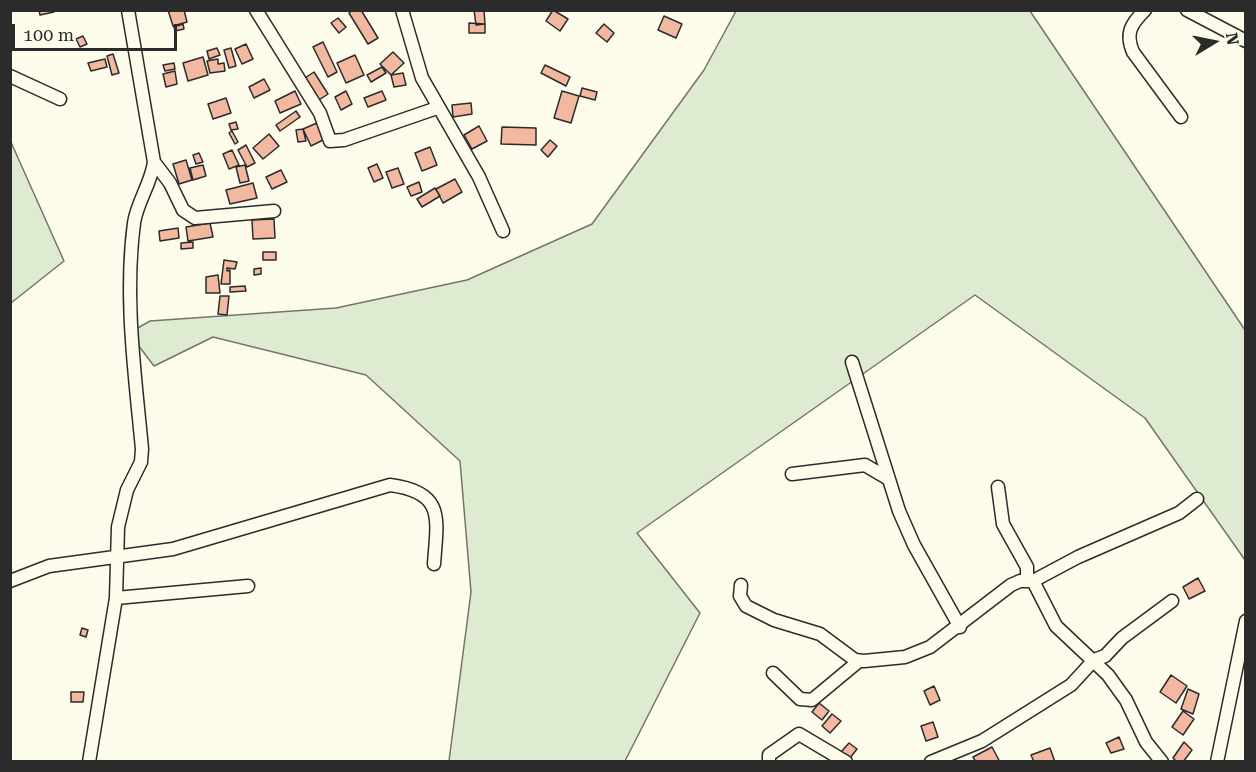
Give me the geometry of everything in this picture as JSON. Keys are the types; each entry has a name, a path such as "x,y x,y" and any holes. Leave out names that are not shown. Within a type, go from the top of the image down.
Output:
{"street":[{"path":"89,762 116,598 118,527 128,490 141,462 129,284 135,220 152,174 154,162 128,10"},
{"path":"256,10 320,113 330,141 344,140 437,108"},
{"path":"402,10 422,78 478,177 503,231"},
{"path":"1145,10 1128,30 1128,40 1133,52 1181,117"},
{"path":"1187,10 1245,41"},
{"path":"10,76 60,99"},
{"path":"154,162 170,183 183,210 195,218 274,211"},
{"path":"852,362 887,478 914,545 960,627"},
{"path":"792,474 865,465 887,478"},
{"path":"10,581 49,566 173,549 390,485 422,494 434,504 438,514 434,564"},
{"path":"998,487 1003,524 1027,567 1030,581 1056,627 1094,660 1117,686 1146,742 1162,762"},
{"path":"773,673 800,699 812,700 859,661 905,657 921,651 960,627 1011,585 1030,581 1078,557 1179,513 1197,499"},
{"path":"741,585 740,596 746,606 774,620 824,636 859,661"},
{"path":"116,598 248,586"},
{"path":"931,762 982,741 1071,685 1094,660 1105,656 1122,638 1172,601"},
{"path":"1217,762 1245,621"},
{"path":"769,762 769,755 799,734 846,762"}],"green space":[{"path":"736,11 1030,11 1245,330 1245,560 1145,418 975,295 637,533 700,613 625,761 449,761 471,592 460,461 366,375 213,337 154,366 129,333 150,321 336,308 467,280 592,224 704,70"},
{"path":"10,140 64,261 11,303 10,303"}],"building":[{"path":"39,10 53,10 54,12 40,15"},
{"path":"168,10 184,10 187,22 173,26"},
{"path":"353,10 361,10 378,38 368,44 349,13"},
{"path":"474,10 484,10 485,24 476,25"},
{"path":"553,10 568,19 560,31 546,21"},
{"path":"664,16 682,24 676,38 658,30"},
{"path":"338,18 346,27 339,33 331,23"},
{"path":"469,23 485,24 485,33 469,33"},
{"path":"183,24 184,29 175,31 174,27"},
{"path":"604,24 614,33 607,42 596,33"},
{"path":"83,36 87,44 80,47 76,39"},
{"path":"323,42 337,72 328,77 313,47"},
{"path":"246,44 253,59 242,64 235,49"},
{"path":"217,48 220,55 209,59 207,51"},
{"path":"231,48 236,66 229,68 224,50"},
{"path":"393,52 404,63 391,75 380,64"},
{"path":"113,54 119,73 112,75 107,56"},
{"path":"355,55 364,75 346,83 337,63"},
{"path":"203,57 208,75 188,81 183,63"},
{"path":"105,59 107,67 91,71 88,63"},
{"path":"218,59 218,64 224,63 225,71 210,73 207,61"},
{"path":"174,63 175,69 165,71 163,65"},
{"path":"545,65 570,77 566,86 541,73"},
{"path":"382,67 386,73 371,82 367,75"},
{"path":"175,71 177,84 166,87 163,74"},
{"path":"314,72 328,94 316,102 302,80"},
{"path":"403,73 406,85 394,87 391,75"},
{"path":"264,79 270,90 254,98 249,87"},
{"path":"582,88 597,92 595,100 580,96"},
{"path":"295,91 301,104 280,113 275,101"},
{"path":"346,91 352,104 341,110 335,97"},
{"path":"382,91 386,100 368,107 364,98"},
{"path":"562,91 579,96 571,123 554,118"},
{"path":"226,98 231,113 213,119 208,104"},
{"path":"471,103 472,114 453,117 452,105"},
{"path":"296,111 300,117 280,131 276,125"},
{"path":"236,122 238,129 231,130 229,124"},
{"path":"317,123 325,139 311,146 303,129"},
{"path":"479,126 487,141 472,149 464,135"},
{"path":"502,127 536,128 536,145 501,144"},
{"path":"303,129 306,141 298,142 296,130"},
{"path":"232,131 238,142 235,144 229,133"},
{"path":"269,134 279,146 263,159 253,148"},
{"path":"550,140 557,146 548,157 541,150"},
{"path":"246,145 255,163 247,167 238,150"},
{"path":"430,147 437,165 422,171 415,153"},
{"path":"232,150 239,165 229,169 223,154"},
{"path":"199,153 203,162 196,164 193,155"},
{"path":"186,160 192,180 179,184 173,164"},
{"path":"377,164 383,178 374,182 368,168"},
{"path":"203,165 206,176 193,180 190,168"},
{"path":"245,165 249,181 240,183 236,167"},
{"path":"398,168 404,184 392,188 386,172"},
{"path":"281,170 287,182 272,189 266,177"},
{"path":"455,179 462,192 443,203 436,189"},
{"path":"419,182 422,192 411,196 407,187"},
{"path":"253,183 257,198 230,204 226,190"},
{"path":"435,188 440,196 422,207 417,199"},
{"path":"274,219 275,238 253,239 252,220"},
{"path":"210,223 213,237 188,241 186,227"},
{"path":"178,228 179,238 160,241 159,231"},
{"path":"193,242 193,248 181,249 181,243"},
{"path":"263,252 276,252 276,260 263,260"},
{"path":"224,260 237,262 235,269 227,268 227,271 230,270 230,284 221,284"},
{"path":"261,268 261,274 254,275 254,269"},
{"path":"218,275 220,293 206,293 206,277"},
{"path":"245,286 246,291 230,292 230,287"},
{"path":"220,296 229,296 227,315 218,314"},
{"path":"1198,578 1205,591 1189,599 1183,587"},
{"path":"82,628 88,630 86,637 80,635"},
{"path":"1171,675 1187,686 1176,703 1160,692"},
{"path":"934,686 940,700 930,705 924,691"},
{"path":"1188,689 1199,694 1193,714 1181,709"},
{"path":"71,692 84,692 83,702 71,702"},
{"path":"819,703 829,711 822,720 812,712"},
{"path":"1183,711 1194,719 1183,735 1172,727"},
{"path":"832,714 841,721 830,733 822,726"},
{"path":"933,722 938,737 926,741 921,726"},
{"path":"1119,737 1124,749 1111,753 1106,743"},
{"path":"1184,742 1192,750 1183,762 1177,762 1173,758"},
{"path":"849,743 857,749 850,758 841,752"},
{"path":"992,747 1000,762 976,762 973,757"},
{"path":"1050,748 1055,762 1034,762 1031,755"}]}
